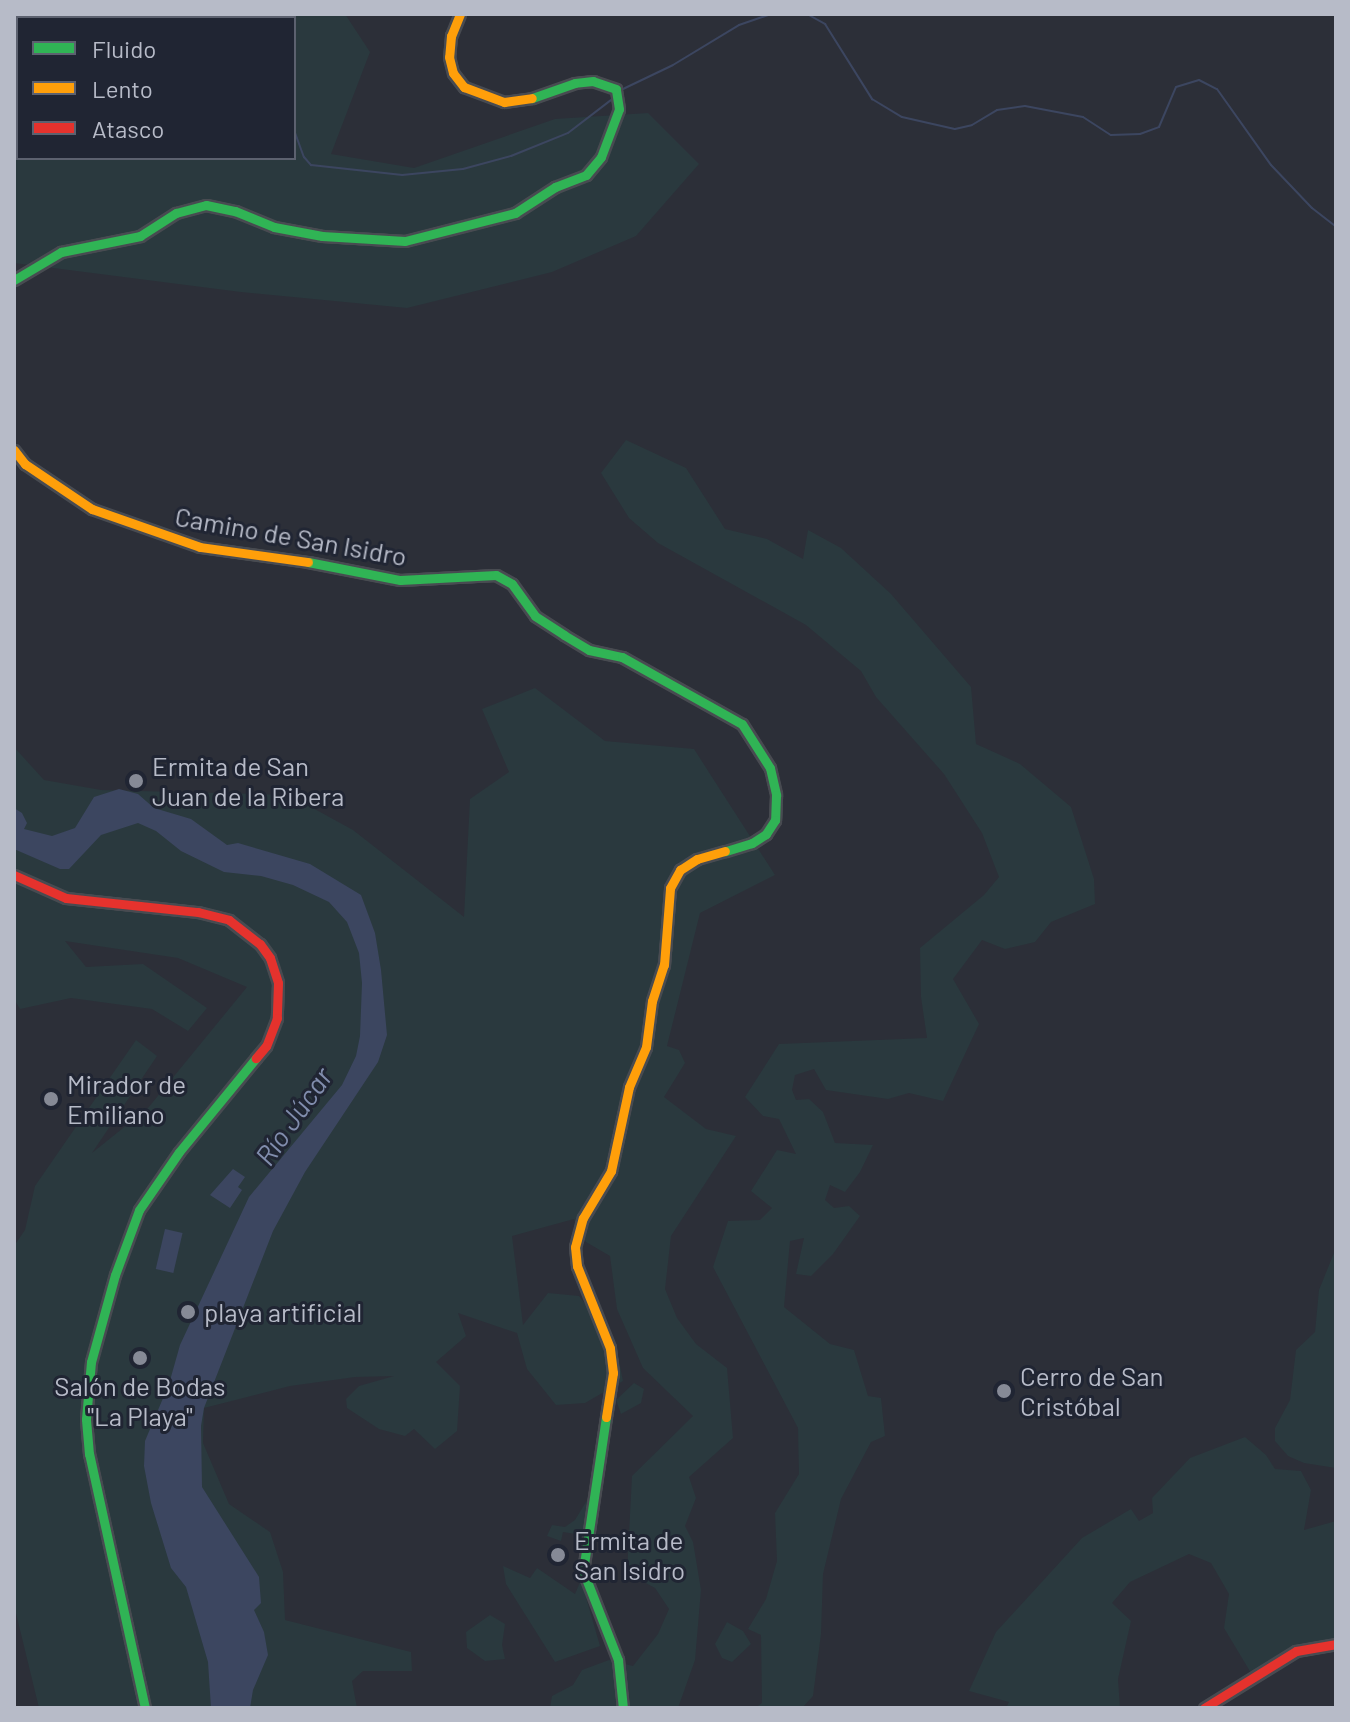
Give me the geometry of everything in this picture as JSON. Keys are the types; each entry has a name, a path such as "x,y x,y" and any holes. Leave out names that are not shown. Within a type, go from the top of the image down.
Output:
{"street":[{"path":"14,280 61,252 97,242 140,236 176,213 206,205 235,211 274,227 322,236 405,241 515,213 555,187 586,175 601,157 613,132 619,109 616,89 593,81 575,83 527,100 504,102 481,96 464,87 453,73 449,57 451,36 460,14"},
{"name":"Camino de San Isidro","path":"14,450 25,464 92,509 200,547 351,568 400,580 496,575 512,584 535,616 564,635 589,650 622,657 742,724 770,768 775,820 766,834 752,843 697,859 680,870 670,888 664,965 652,1001 646,1047 629,1087 611,1171 583,1218 575,1247 577,1266 610,1348 613,1373 583,1571 618,1660 623,1708"},
{"path":"14,875 66,898 198,912 229,920 260,944 273,965 278,983 279,1008 269,1041 173,1159 139,1210 115,1275 91,1362 86,1419 89,1454 145,1708"},
{"path":"1204,1708 1296,1651 1336,1644"}],"shaded area":[{"path":"14,14 345,14 370,52 331,154 414,168 555,119 648,113 699,164 636,236 552,272 407,308 241,292 14,263"},
{"path":"626,440 686,468 725,529 767,539 803,559 808,530 841,548 891,594 971,687 976,744 1020,764 1071,807 1094,879 1095,904 1051,922 1035,942 1005,949 982,940 953,979 979,1024 943,1101 909,1093 888,1099 826,1090 814,1069 795,1075 792,1090 796,1100 809,1099 823,1112 835,1143 873,1145 860,1172 845,1192 830,1185 825,1200 834,1208 849,1206 860,1216 833,1254 811,1276 796,1274 804,1238 790,1241 784,1307 830,1344 854,1350 868,1396 881,1398 885,1436 871,1442 841,1499 823,1574 821,1634 813,1696 802,1708 755,1708 762,1703 761,1635 748,1629 766,1599 777,1561 775,1513 799,1474 798,1428 713,1267 728,1221 760,1220 772,1208 751,1191 777,1150 796,1154 779,1119 763,1116 745,1097 779,1044 927,1038 921,997 920,948 984,895 999,877 982,833 944,774 876,697 861,671 806,625 658,543 629,518 601,473"},
{"path":"535,688 605,741 694,749 775,875 700,913 667,1046 679,1050 685,1063 664,1097 706,1129 736,1136 671,1236 665,1289 677,1318 696,1344 727,1368 733,1438 689,1477 696,1498 685,1526 693,1542 701,1590 695,1660 678,1708 550,1708 552,1696 573,1685 582,1670 609,1660 633,1666 658,1634 669,1609 655,1588 627,1573 632,1476 693,1416 643,1368 617,1309 610,1256 586,1242 574,1219 512,1236 523,1325 548,1293 579,1296 615,1341 623,1381 585,1403 556,1405 527,1369 517,1333 458,1313 466,1336 436,1362 460,1386 457,1431 435,1449 414,1429 405,1436 379,1429 347,1408 346,1399 359,1386 394,1376 355,1377 290,1386 204,1408 203,1443 229,1504 270,1532 283,1572 285,1620 411,1652 412,1671 363,1671 352,1681 357,1708 39,1708 14,1605 14,1246 25,1230 35,1186 136,1040 157,1056 92,1153 148,1108 247,987 178,958 65,941 86,967 143,964 207,1008 188,1031 152,1009 71,998 20,1009 14,999 14,747 44,780 101,790 289,795 353,830 464,917 470,799 509,772 482,709"},
{"path":"1336,1248 1336,1468 1304,1463 1288,1456 1275,1441 1275,1428 1290,1400 1296,1350 1315,1332 1319,1290"},
{"path":"634,1383 644,1389 641,1403 621,1414 616,1400"},
{"path":"1245,1437 1266,1455 1275,1469 1301,1471 1311,1490 1304,1530 1336,1521 1336,1640 1298,1644 1251,1673 1224,1628 1229,1594 1211,1563 1189,1554 1130,1582 1112,1603 1131,1621 1118,1679 1120,1708 1006,1708 1009,1702 969,1691 996,1632 1082,1538 1131,1509 1139,1521 1153,1513 1152,1498 1190,1458"},
{"path":"592,1492 582,1535 563,1532 561,1541 547,1536 552,1525 565,1527 575,1520"},
{"path":"503,1566 530,1578 537,1568 575,1594 581,1580 600,1646 555,1662 506,1584"},
{"path":"490,1615 505,1624 502,1645 505,1659 485,1661 467,1648 466,1632"},
{"path":"727,1622 743,1631 751,1644 732,1662 722,1658 715,1644"}],"water":[{"path":"119,789 138,794 154,808 191,819 227,845 238,843 310,864 361,895 375,933 381,970 387,1035 378,1062 305,1172 273,1231 204,1408 201,1426 202,1487 259,1577 261,1603 254,1610 264,1632 268,1655 253,1690 250,1708 211,1708 208,1662 186,1587 171,1568 151,1503 144,1466 145,1441 169,1384 180,1345 249,1197 342,1085 356,1056 362,983 359,953 347,922 329,902 293,885 261,876 224,872 181,851 156,831 138,823 101,835 69,869 60,869 14,849 14,808 22,813 27,823 24,829 52,836 75,828 94,797"},
{"path":"233,1169 245,1177 238,1187 242,1190 230,1208 210,1195"},
{"path":"165,1229 183,1233 173,1273 156,1269"}],"waterway":[{"path":"623,89 673,65 739,25 771,14"},
{"path":"807,14 825,24 872,99 902,117 955,129 972,125 997,110 1025,106 1083,117 1111,135 1140,134 1159,127 1176,87 1199,80 1217,89 1271,165 1312,208 1336,227"},
{"path":"296,135 304,157 311,165 402,175 463,169 511,156 568,133 611,100"}],"traffic: fast":[{"path":"145,16 150,14"},
{"path":"14,280 61,252 140,236 176,213 206,205 235,211 274,227 322,236 405,241 515,213 555,187 586,175 601,157 619,109 616,89 593,81 575,83 532,98"},
{"path":"308,562 400,580 496,575 512,584 535,616 564,635 589,650 622,657 742,724 770,768 776,795 775,820 766,834 752,843 725,851"},
{"path":"145,1708 89,1454 86,1419 91,1362 115,1275 139,1210 179,1152 256,1058"},
{"path":"606,1417 583,1571 618,1660 623,1708"}],"traffic: slow":[{"path":"460,14 451,36 449,57 453,73 464,87 504,102 532,98"},
{"path":"14,450 25,464 92,509 200,547 308,562"},
{"path":"606,1417 613,1373 610,1348 577,1266 575,1247 583,1218 611,1171 629,1087 646,1047 652,1001 664,965 670,888 680,870 697,859 725,851"}],"traffic: jam":[{"path":"14,875 66,898 198,912 229,920 260,944 270,958 278,983 277,1018 266,1046 256,1058"},
{"path":"1204,1708 1296,1651 1336,1644"}],"place":[{"name":"Ermita de San Juan de la Ribera","path":"136,781"},
{"name":"Mirador de Emiliano","path":"51,1099"},
{"name":"playa artificial","path":"188,1312"},
{"name":"Salón de Bodas \"La Playa\"","path":"140,1358"},
{"name":"Cerro de San Cristóbal","path":"1004,1391"},
{"name":"Ermita de San Isidro","path":"558,1555"}],"water label":[{"name":"Río Júcar","path":"293,1116"}]}
